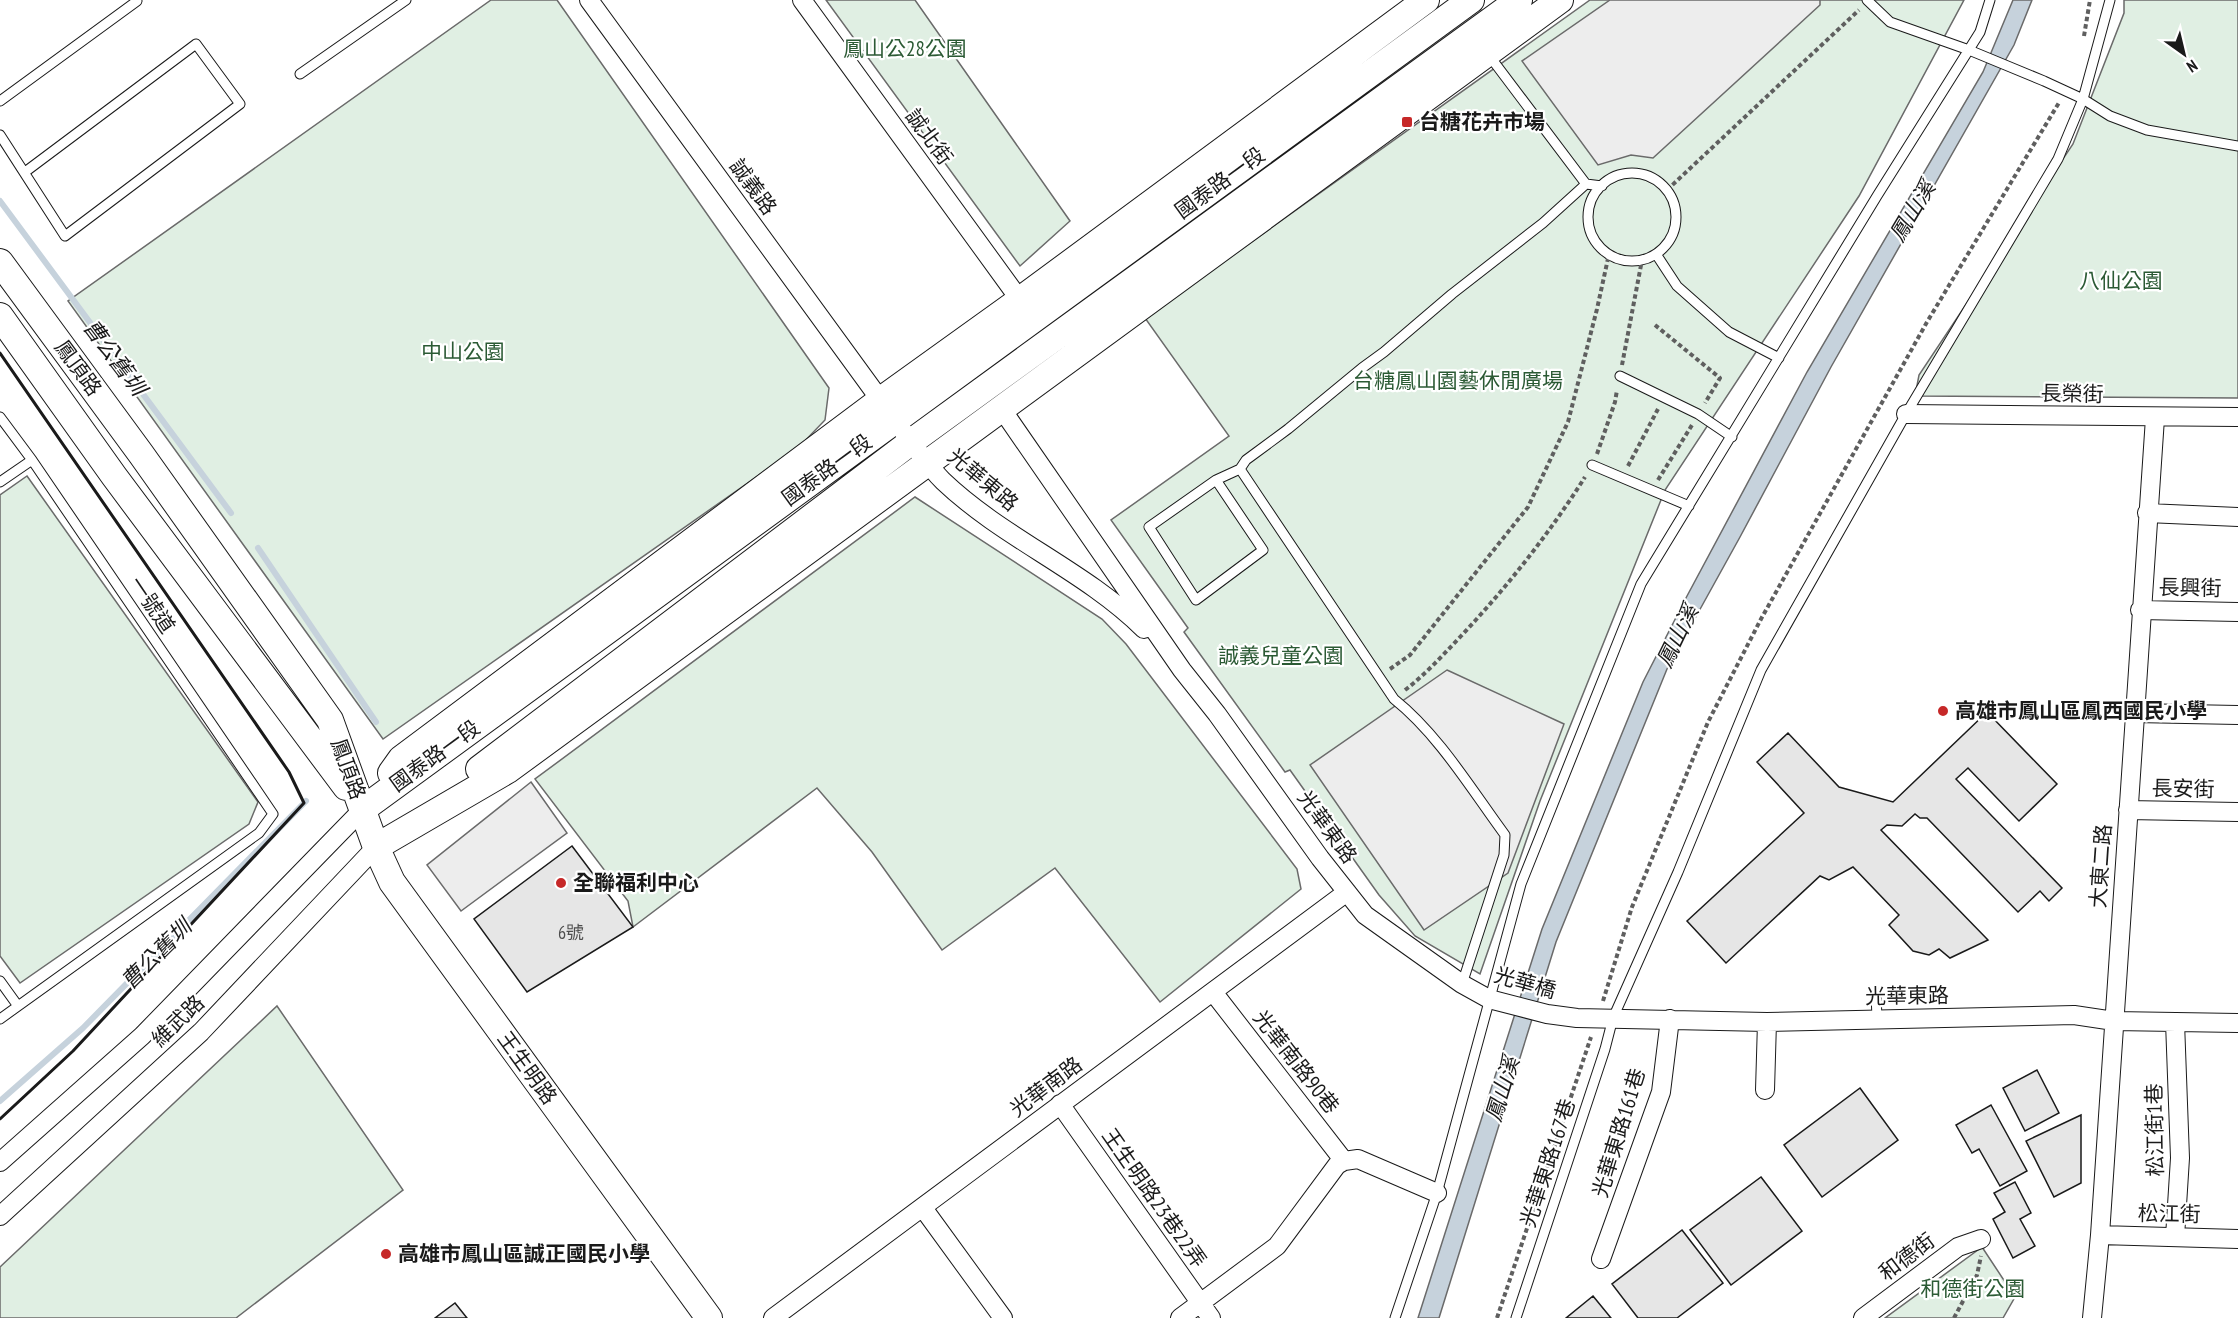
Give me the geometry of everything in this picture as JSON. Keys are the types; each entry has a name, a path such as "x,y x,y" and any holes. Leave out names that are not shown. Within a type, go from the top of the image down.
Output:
{"street":[{"name":"誠義路","path":"589,0 888,410"},
{"name":"誠北街","path":"802,0 1020,300"},
{"name":"國泰路一段","path":"363,809 888,410 1020,300 1426,0"},
{"name":"國泰路一段","path":"888,410 1467,20 1520,0"},
{"name":"國泰路一段","path":"814,531 911,442 1467,20 1560,0"},
{"name":"國泰路一段","path":"376,848 814,531 927,462 1002,408 1467,20"},
{"name":"鳳頂路","path":"0,262 141,454 330,720 363,809"},
{"name":"鳳頂路","path":"0,316 121,485 363,809"},
{"name":"光華東路","path":"1002,408 1182,670 1365,915 1462,984"},
{"name":"光華東路","path":"888,410 942,480 966,501 1121,606 1182,670"},
{"name":"長榮街","path":"1906,414 2238,417"},
{"name":"大東二路","path":"2092,1318 2100,1235 2140,610 2155,418"},
{"path":"2147,513 2238,516"},
{"name":"長興街","path":"2140,610 2238,612"},
{"path":"2134,713 2238,715"},
{"name":"王生明路","path":"363,809 376,848 392,882 709,1318"},
{"name":"維武路","path":"0,1162 142,1036 363,809"},
{"name":"長安街","path":"2127,810 2238,812"},
{"name":"維武路","path":"0,1216 201,1032 376,848"},
{"name":"光華南路","path":"773,1318 1347,892"},
{"name":"光華橋","path":"1462,984 1489,999 1547,1014 1577,1018"},
{"name":"光華南路90巷","path":"1213,992 1344,1161"},
{"name":"光華東路","path":"1577,1018 1767,1022 2074,1015 2114,1022 2238,1023"},
{"name":"光華東路161巷","path":"1601,1259 1661,1092 1670,1019"},
{"path":"1765,1090 1767,1022"},
{"name":"松江街1巷","path":"2175,1022 2180,1158 2175,1237"},
{"name":"王生明路23巷22弄","path":"1060,1104 1211,1318"},
{"path":"1180,1318 1277,1246 1337,1165 1344,1161 1358,1159 1437,1193"},
{"path":"923,1208 1003,1318"},
{"name":"松江街","path":"2100,1235 2238,1239"},
{"name":"和德街","path":"1863,1318 1958,1247 1981,1239"}],"lane":[{"path":"300,74 406,0"},
{"path":"1395,1318 1437,1193 1521,884 1641,584 1980,32 1990,0"},
{"name":"光華東路167巷","path":"1516,1318 1605,1049 1612,1018 1678,872 1761,670 1906,414 2058,159 2083,99 2110,0"},
{"path":"0,102 137,1"},
{"path":"1868,1 1890,22 2010,67 2083,99 2110,116 2147,130 2238,146"},
{"path":"1467,20 1586,184 1602,186"},
{"path":"0,135 65,236 240,104 196,44 25,172"},
{"path":"1628,173 1643,174 1656,180 1667,190 1674,203 1676,217 1674,231 1667,245 1656,254 1642,260 1628,261 1602,250 1593,238 1589,225 1589,211 1593,197 1602,186 1614,177 1628,173"},
{"path":"1216,480 1263,550 1196,600 1149,527 1216,480 1240,469 1246,460 1288,429 1452,294 1543,223 1586,184"},
{"path":"1656,254 1677,286 1729,332 1779,358"},
{"path":"1620,376 1698,414 1732,437"},
{"name":"一號道","path":"0,417 32,460 273,814 259,833 18,1006"},
{"path":"0,482 32,460"},
{"path":"1592,465 1689,506"},
{"path":"1240,469 1394,699 1411,712 1438,745 1505,835 1504,855 1462,984"},
{"path":"0,981 18,1006 0,1019"},
{"path":"1876,993 1878,1019"}],"path":[{"path":"1667,190 1868,1"},
{"path":"1379,677 1410,655 1528,507 1568,422 1609,254"},
{"path":"1394,699 1422,677 1492,603 1559,519 1592,465 1615,402 1642,260"},
{"path":"1622,478 1664,397"},
{"path":"1954,1318 1982,1261 1981,1239"}],"green space":[{"name":"中山公園","path":"491,0 557,0 829,388 825,420 799,447 383,739 68,301"},
{"name":"鳳山公28公園","path":"826,0 915,0 1070,221 1020,266"},
{"name":"台糖鳳山園藝休閒廣場","path":"1590,0 1964,0 1859,196 1665,490 1540,801 1480,974 1415,936 1379,895 1290,770 1285,772 1184,632 1188,628 1111,520 1229,436 1145,318"},
{"name":"八仙公園","path":"2124,0 2238,0 2238,398 1915,396 1919,375 2073,144 2124,13"},
{"path":"27,476 258,802 249,824 20,983 0,956 0,495"},
{"path":"915,497 1102,619 1126,644 1297,869 1301,889 1160,1002 1055,868 942,950 872,852 817,788 633,927 628,901 535,779"},
{"path":"277,1006 403,1190 236,1318 0,1318 0,1267"},
{"name":"和德街公園","path":"1982,1247 2015,1297 2003,1318 1885,1318"}],"shaded area":[{"path":"1610,0 1820,0 1820,5 1653,158 1631,155 1598,165 1522,61"},
{"path":"1447,670 1564,724 1508,873 1424,930 1310,765"},
{"path":"531,782 567,833 461,911 427,865"}],"water":[{"name":"鳳山溪","path":"2013,0 2032,0 2014,45 1831,367 1667,669 1556,942 1439,1318 1418,1318 1542,929 1643,682 1807,372 1983,72"}],"building":[{"path":"1987,712 2057,784 2019,821 1968,768 1956,779 2062,888 2049,901 2040,891 2018,912 1927,818 1920,818 1915,814 1902,826 1887,825 1881,830 1988,940 1950,958 1939,949 1929,955 1913,951 1889,925 1899,915 1853,867 1829,880 1820,876 1726,963 1687,921 1804,813 1757,762 1788,733 1839,787 1893,802"},
{"name":"全聯福利中心","path":"572,846 633,927 527,992 474,919"},
{"path":"2037,1070 2059,1113 2025,1131 2003,1088"},
{"path":"1860,1088 1898,1140 1822,1197 1784,1145"},
{"path":"1991,1105 2027,1171 2000,1186 1979,1149 1972,1153 1956,1125"},
{"path":"2081,1115 2081,1183 2054,1197 2026,1141"},
{"path":"1761,1177 1802,1231 1731,1285 1690,1230"},
{"path":"2015,1182 2031,1213 2020,1219 2035,1246 2013,1258 1993,1219 2005,1212 1994,1193"},
{"path":"1682,1230 1723,1283 1677,1318 1638,1318 1612,1284"},
{"path":"1593,1296 1611,1318 1566,1318"},
{"path":"455,1303 467,1318 435,1318"}],"waterway":[{"name":"曹公舊圳","path":"0,201 231,513"},
{"name":"曹公舊圳","path":"258,548 376,722"},
{"name":"曹公舊圳","path":"0,1101 83,1028 306,801"}],"wall":[{"path":"0,353 289,772 304,803 73,1051 0,1119"}],"place":[{"name":"台糖花卉市場","path":"1407,122"},
{"name":"高雄市鳳山區鳳西國民小學","path":"1943,711"},
{"name":"全聯福利中心","path":"561,883"},
{"name":"高雄市鳳山區誠正國民小學","path":"386,1254"}],"park label":[{"name":"誠義兒童公園","path":"1281,656"}]}
